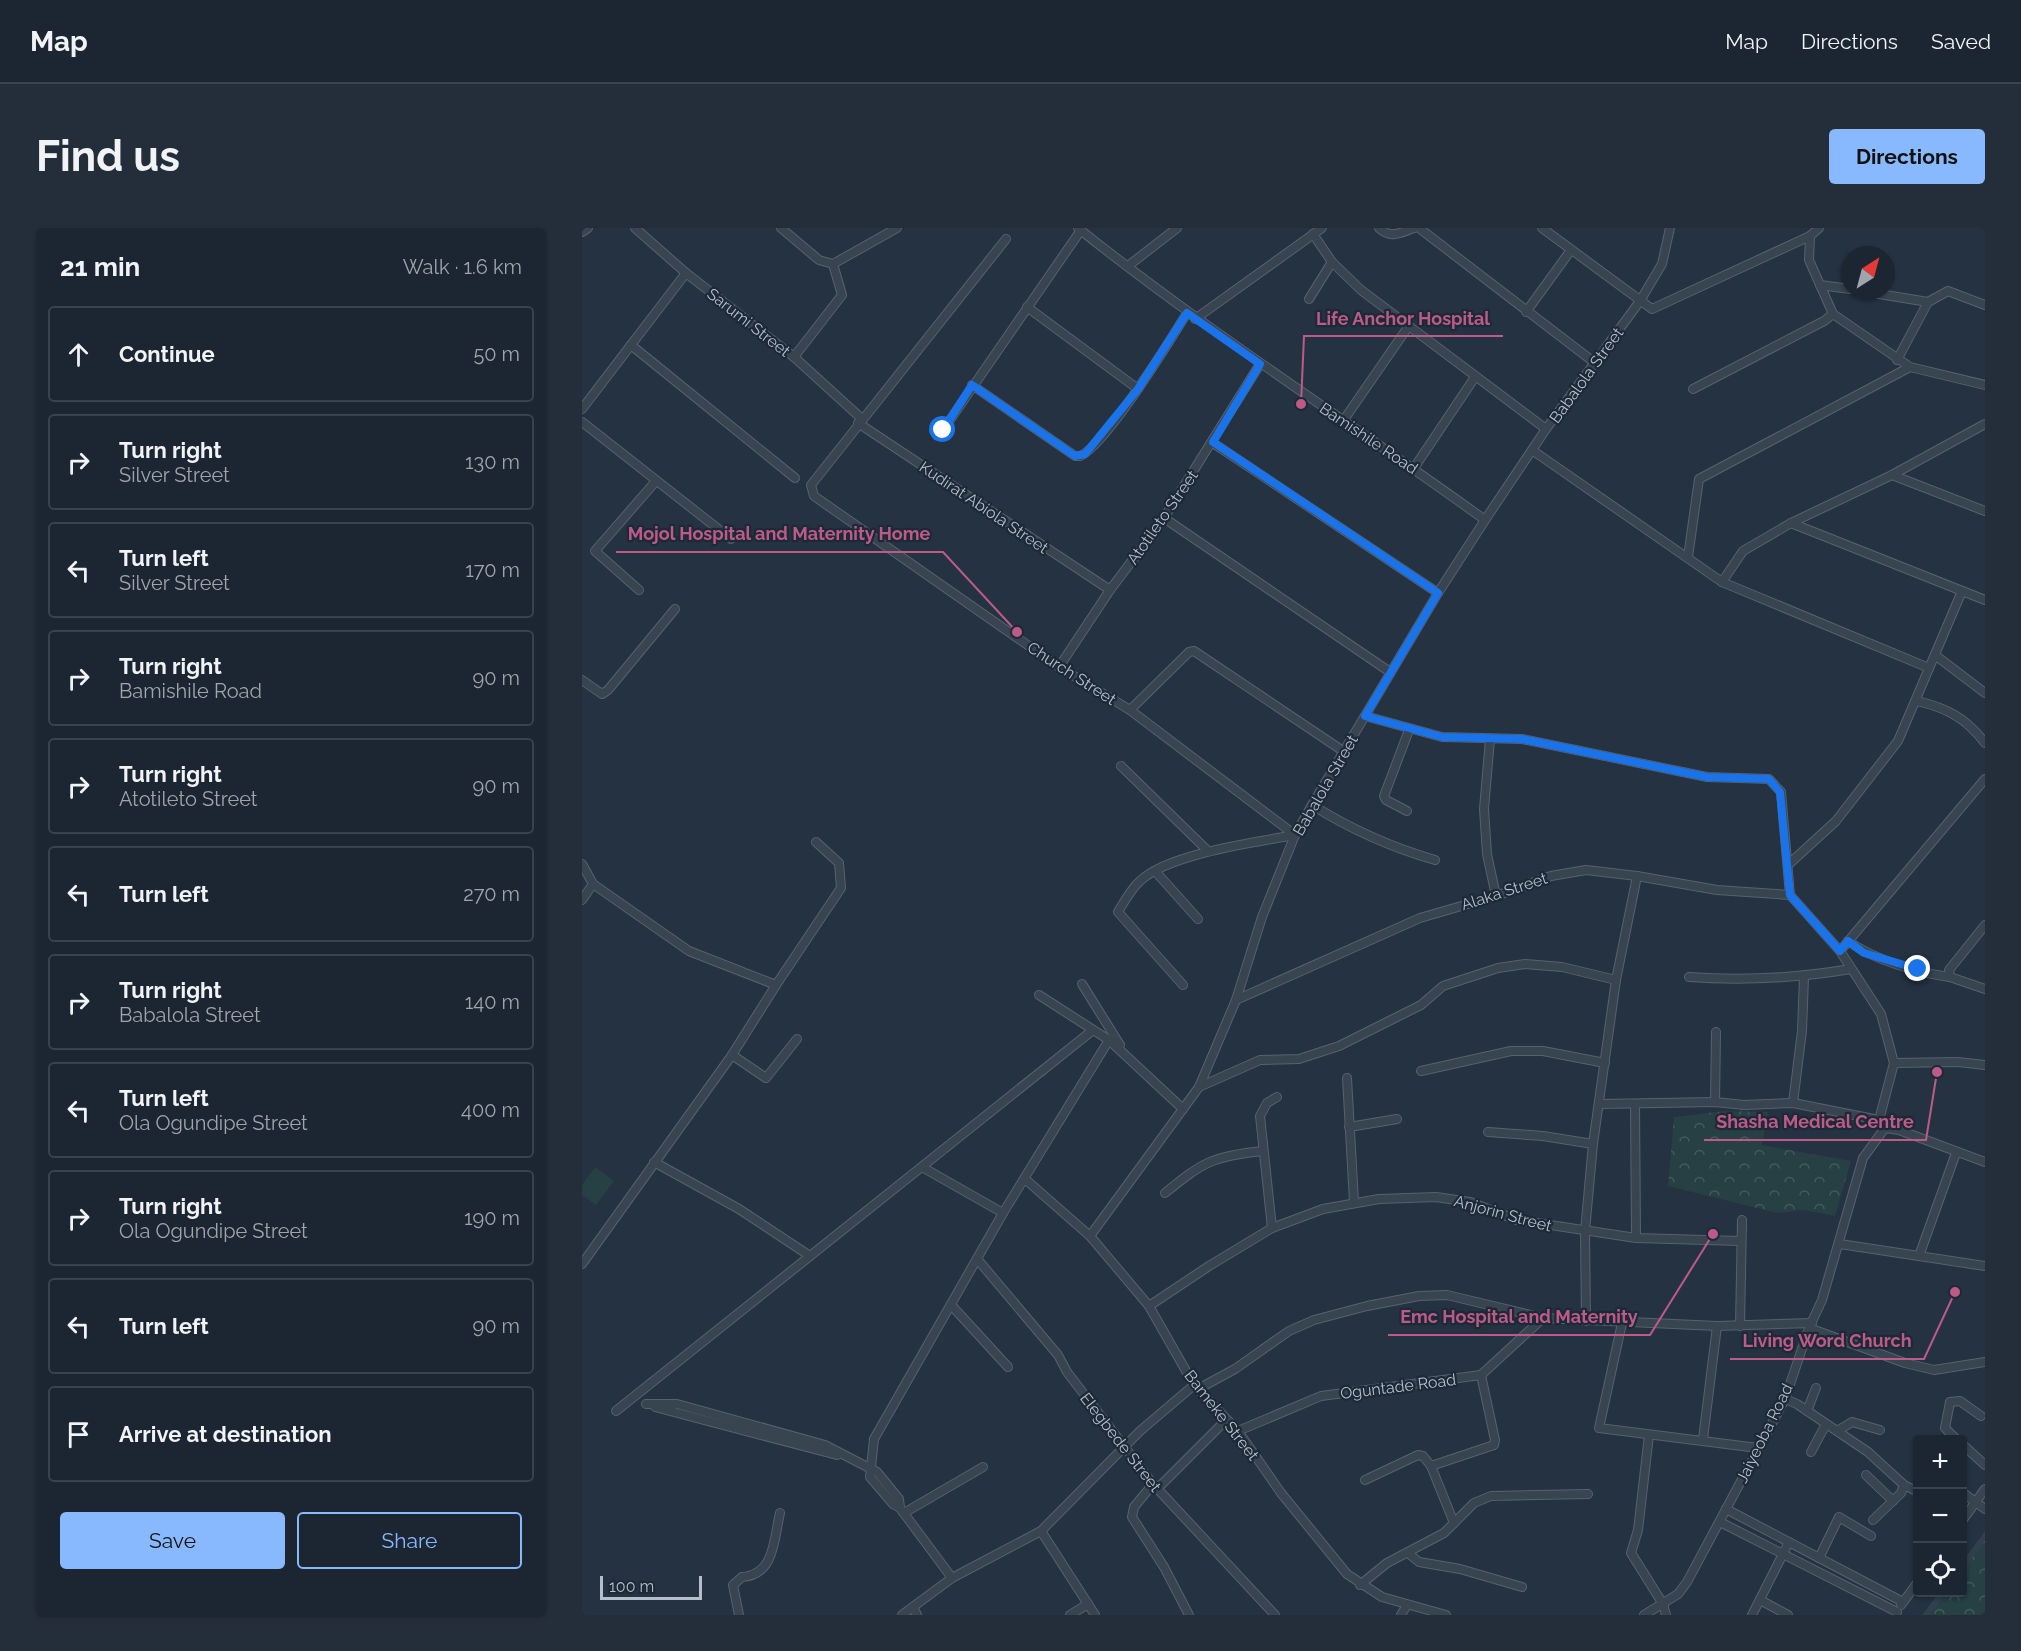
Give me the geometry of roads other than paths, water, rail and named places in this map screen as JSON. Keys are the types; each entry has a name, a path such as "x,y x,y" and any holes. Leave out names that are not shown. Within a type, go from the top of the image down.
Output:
{"street":[{"path":"582,232 588,228"},
{"name":"Sarumi Street","path":"635,228 686,273 794,357 860,421"},
{"path":"781,228 819,260 833,264 897,228"},
{"path":"1128,266 1178,228"},
{"path":"1195,319 1322,228"},
{"path":"1379,228 1384,233 1394,236 1414,228"},
{"path":"1419,228 1595,363"},
{"path":"1542,228 1648,307 1657,309 1810,236 1819,228"},
{"name":"Babalola Street","path":"1090,1236 1199,1088 1236,1000 1262,917 1295,835 1312,805 1390,672 1485,520 1546,429 1640,301 1662,264 1670,228"},
{"path":"943,430 1079,229"},
{"name":"Bamishile Road","path":"1079,229 1195,319 1414,468 1485,520"},
{"path":"1313,234 1332,262 1361,290 1546,429"},
{"path":"1810,236 1809,260 1833,314 1910,367 1985,386"},
{"path":"860,421 1006,239"},
{"path":"1526,312 1571,250"},
{"path":"1309,299 1332,262"},
{"path":"794,357 842,295 833,264"},
{"path":"582,409 686,273"},
{"path":"1820,285 1841,288"},
{"path":"1897,360 1928,302 1948,291 1985,305"},
{"path":"1895,297 1928,302"},
{"path":"1027,307 1138,389"},
{"path":"972,385 1075,456 1080,456 1095,445 1138,389 1187,313"},
{"path":"1693,389 1824,321 1833,314"},
{"path":"1343,421 1408,327"},
{"path":"631,345 795,478"},
{"name":"Atotileto Street","path":"1059,667 1110,590 1164,518 1260,364"},
{"path":"1688,557 1697,480 1910,367"},
{"path":"1414,468 1475,377"},
{"name":"Church Street","path":"860,421 811,485 814,496 1059,667 1130,710 1295,835"},
{"name":"Kudirat Abiola Street","path":"860,421 1110,590"},
{"path":"582,422 731,539"},
{"path":"1722,582 1743,551 1791,523 1892,475 1985,424"},
{"path":"1213,442 1438,593"},
{"path":"1532,450 1722,582 1929,668"},
{"path":"1892,475 1985,511"},
{"path":"639,590 594,551 656,481"},
{"path":"1164,518 1390,672"},
{"path":"1791,523 1985,600"},
{"path":"1789,864 1836,821 1898,741 1962,591"},
{"path":"582,680 602,694 608,690 675,609"},
{"path":"1130,710 1188,652 1194,651 1343,752"},
{"path":"1935,655 1985,693"},
{"path":"1917,701 1948,709 1973,727 1985,743"},
{"path":"1365,716 1409,730 1442,737 1522,739 1707,777 1769,779 1780,792 1789,864 1790,895 1840,951 1881,1014 1894,1063 1879,1120"},
{"path":"1407,811 1386,800 1384,796 1409,730"},
{"path":"1490,739 1484,809 1487,854 1496,896"},
{"path":"1121,766 1208,851"},
{"path":"1840,951 1985,779"},
{"path":"1312,805 1350,829 1388,846 1435,860"},
{"path":"1183,985 1118,912 1140,881 1155,871 1208,851 1295,835"},
{"path":"582,1264 732,1055 841,888 838,862 816,842"},
{"path":"582,864 593,884 689,951 776,985"},
{"name":"Alaka Street","path":"1236,1000 1420,918 1496,896 1551,876 1586,870 1717,890 1790,895"},
{"path":"1155,871 1198,920"},
{"path":"1586,1321 1586,1231 1593,1144 1616,980 1637,876"},
{"path":"582,900 593,884"},
{"path":"1950,977 1951,966 1985,925"},
{"path":"1848,941 1864,953 1985,989"},
{"path":"1199,1088 1260,1060 1299,1059 1339,1046 1421,1005 1443,986 1498,968 1525,964 1562,967 1616,980"},
{"path":"1689,977 1725,980 1804,977 1851,969"},
{"path":"1793,1103 1802,1031 1804,977"},
{"path":"1082,984 1123,1051"},
{"path":"1039,995 1110,1040 1183,1109"},
{"path":"616,1411 1093,1030"},
{"path":"1715,1102 1716,1032"},
{"path":"732,1055 766,1078 797,1039"},
{"path":"952,1578 902,1511 870,1478 874,1439 952,1306 1003,1213 1110,1040"},
{"path":"1421,1071 1511,1051 1543,1051 1605,1063"},
{"path":"1894,1063 1958,1062 1985,1065"},
{"path":"1347,1078 1354,1202"},
{"path":"1272,1228 1263,1152 1261,1109 1277,1097"},
{"path":"1600,1104 1793,1103 1879,1120 1885,1128 1899,1130 1985,1162"},
{"path":"1635,1105 1633,1169 1636,1238"},
{"path":"1349,1127 1397,1119"},
{"name":"Jaiyeoba Road","path":"1644,1615 1678,1594 1687,1582 1785,1399 1810,1325 1822,1300 1863,1158 1885,1128"},
{"path":"1488,1132 1543,1136 1593,1144"},
{"path":"1165,1193 1202,1164 1232,1154 1263,1152"},
{"path":"1919,1256 1956,1153"},
{"path":"654,1162 739,1209 810,1256"},
{"path":"922,1167 1003,1213"},
{"name":"Bameke Street","path":"1025,1179 1090,1236 1149,1306 1196,1387 1238,1431 1300,1517 1347,1574 1360,1585 1382,1596 1446,1615"},
{"name":"Anjorin Street","path":"1149,1306 1272,1228 1297,1216 1354,1202 1436,1197 1479,1204 1517,1220 1586,1231 1636,1238 1740,1241"},
{"path":"1740,1326 1742,1220"},
{"path":"1840,1244 1985,1266"},
{"name":"Elegbede Street","path":"978,1260 1058,1355 1067,1372 1155,1487 1275,1615"},
{"path":"902,1615 915,1611 952,1578 1041,1531 1125,1445 1196,1387 1235,1369 1289,1330 1314,1320 1367,1306 1419,1296 1447,1295 1543,1318 1717,1326 1810,1325 1905,1363 1934,1370 1985,1362"},
{"path":"952,1306 1008,1367"},
{"path":"1431,1466 1494,1445 1495,1440 1481,1375 1543,1318"},
{"path":"1622,1323 1599,1428 1703,1439 1758,1448"},
{"path":"1703,1439 1717,1326"},
{"name":"Oguntade Road","path":"1238,1431 1322,1396 1481,1375"},
{"path":"1807,1411 1816,1388"},
{"path":"1785,1399 1868,1452 1904,1485 1913,1490"},
{"path":"1952,1435 1944,1428 1950,1401 1960,1401 1981,1416"},
{"path":"844,1456 646,1404 677,1404 825,1445 871,1471"},
{"path":"1189,1615 1164,1567 1132,1517 1134,1507 1226,1420"},
{"path":"1837,1431 1852,1422 1880,1430"},
{"path":"1810,1452 1826,1424"},
{"path":"1649,1435 1638,1530 1631,1553 1663,1604 1666,1615"},
{"path":"1967,1449 1985,1465"},
{"path":"1365,1480 1418,1455 1423,1456 1431,1466 1454,1523"},
{"path":"902,1511 983,1467"},
{"path":"1866,1475 1893,1501"},
{"path":"1873,1520 1904,1489 1904,1485"},
{"path":"1967,1514 1985,1489"},
{"path":"1360,1585 1387,1563 1444,1533 1473,1503 1491,1496 1588,1494"},
{"path":"1967,1496 1985,1509"},
{"path":"1726,1509 1903,1602"},
{"path":"739,1615 734,1585 742,1577 752,1576 769,1563 780,1513"},
{"path":"1820,1558 1839,1517 1871,1536"},
{"path":"1720,1522 1895,1613 1913,1588"},
{"path":"1041,1531 1095,1615"},
{"path":"1752,1615 1789,1542"},
{"path":"1408,1553 1419,1562 1460,1569 1522,1587"},
{"path":"1838,1582 1843,1570"},
{"path":"1760,1599 1788,1615"},
{"path":"1070,1615 1088,1604"},
{"path":"1401,1615 1407,1605"}],"place":[{"name":"Life Anchor Hospital","path":"1301,404"},
{"name":"Mojol Hospital and Maternity Home","path":"1017,632"},
{"name":"Shasha Medical Centre","path":"1937,1072"},
{"name":"Emc Hospital and Maternity","path":"1713,1234"},
{"name":"Living Word Church","path":"1955,1292"}]}
